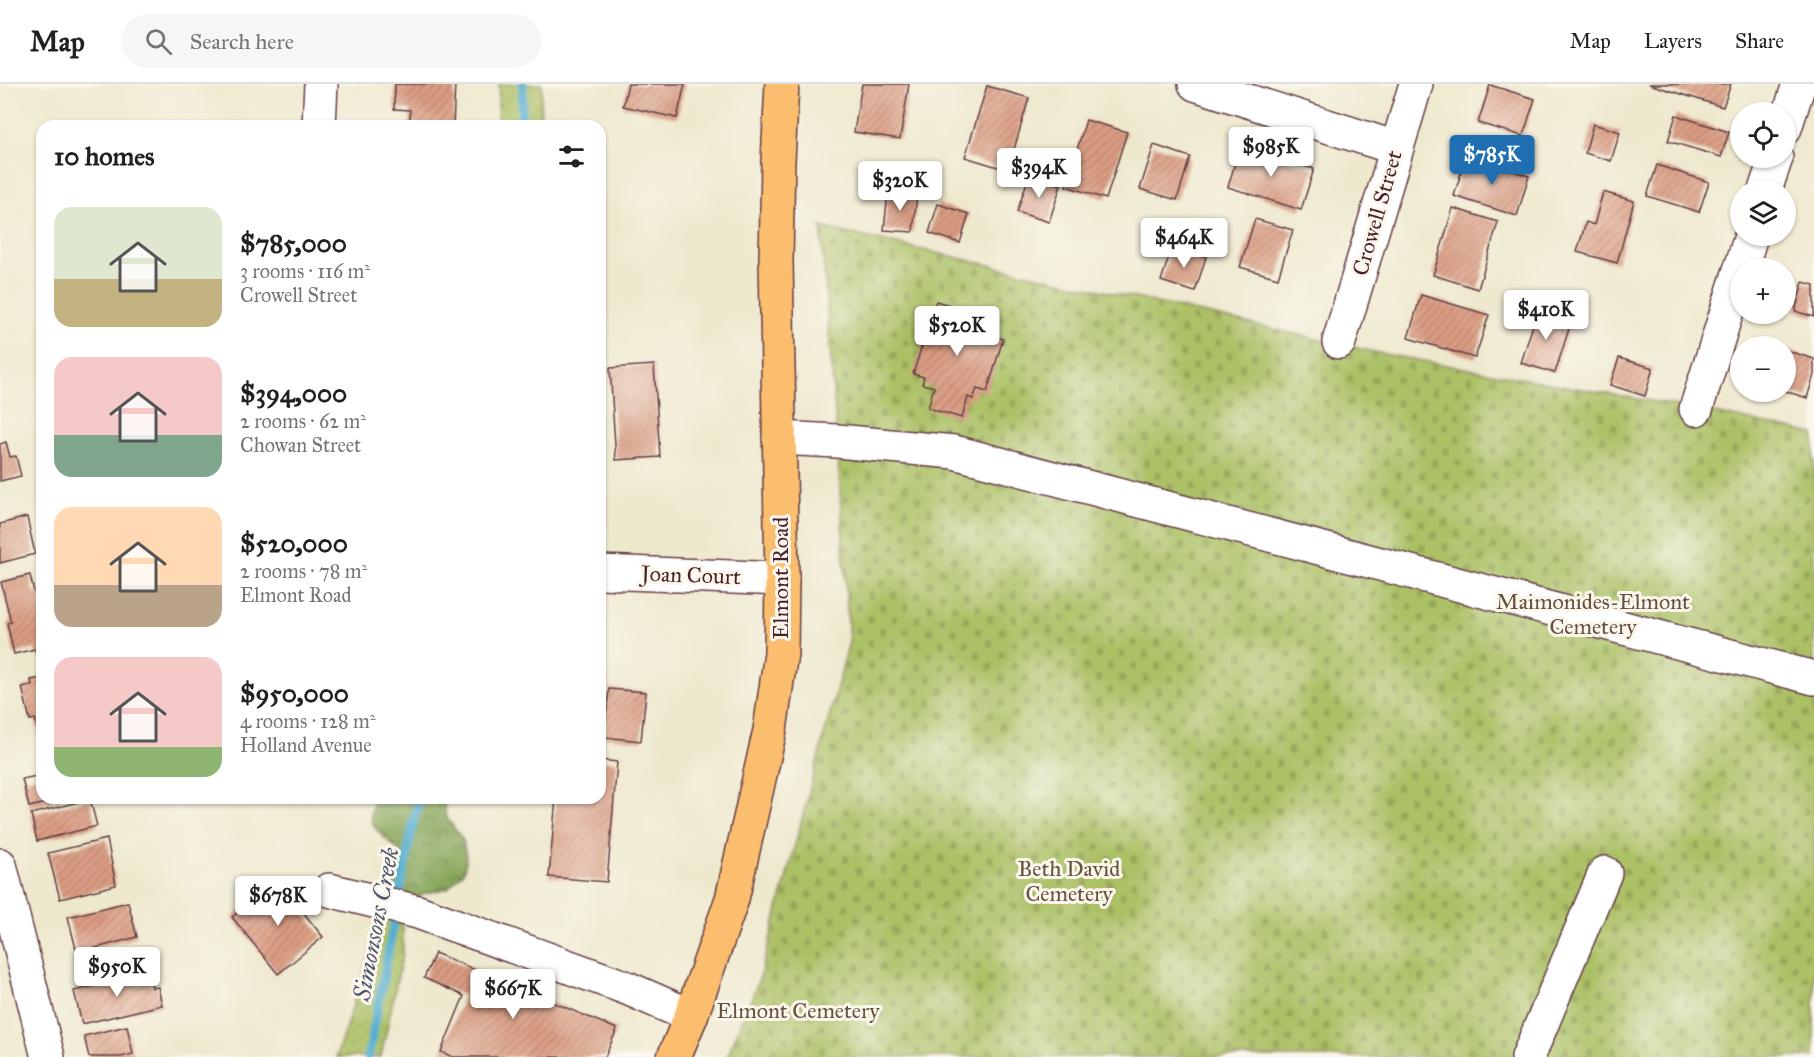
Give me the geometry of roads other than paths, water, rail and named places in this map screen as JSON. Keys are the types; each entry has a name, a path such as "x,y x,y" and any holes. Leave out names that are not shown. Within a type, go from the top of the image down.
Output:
{"main road":[{"name":"Elmont Road","path":"674,1057 691,1016 732,899 770,730 781,653 782,579 776,260 782,84"}],"street":[{"path":"319,120 321,84"},
{"path":"1195,84 1396,148"},
{"name":"Crowell Street","path":"1339,342 1416,84"},
{"path":"1793,102 1799,84"},
{"path":"1696,409 1730,301"},
{"path":"779,438 954,452 1814,678"},
{"name":"Joan Court","path":"606,572 782,579"},
{"path":"0,865 48,1057"},
{"path":"1528,1057 1605,873"},
{"path":"329,890 418,912 627,988 691,1016"}],"waterway":[{"name":"Simonsons Creek","path":"521,120 523,84"},
{"name":"Simonsons Creek","path":"368,1057 414,819 419,804"}],"park label":[{"name":"Maimonides-Elmont Cemetery","path":"1593,614"},
{"name":"Beth David Cemetery","path":"1069,880"},
{"name":"Elmont Cemetery","path":"798,1010"}]}
